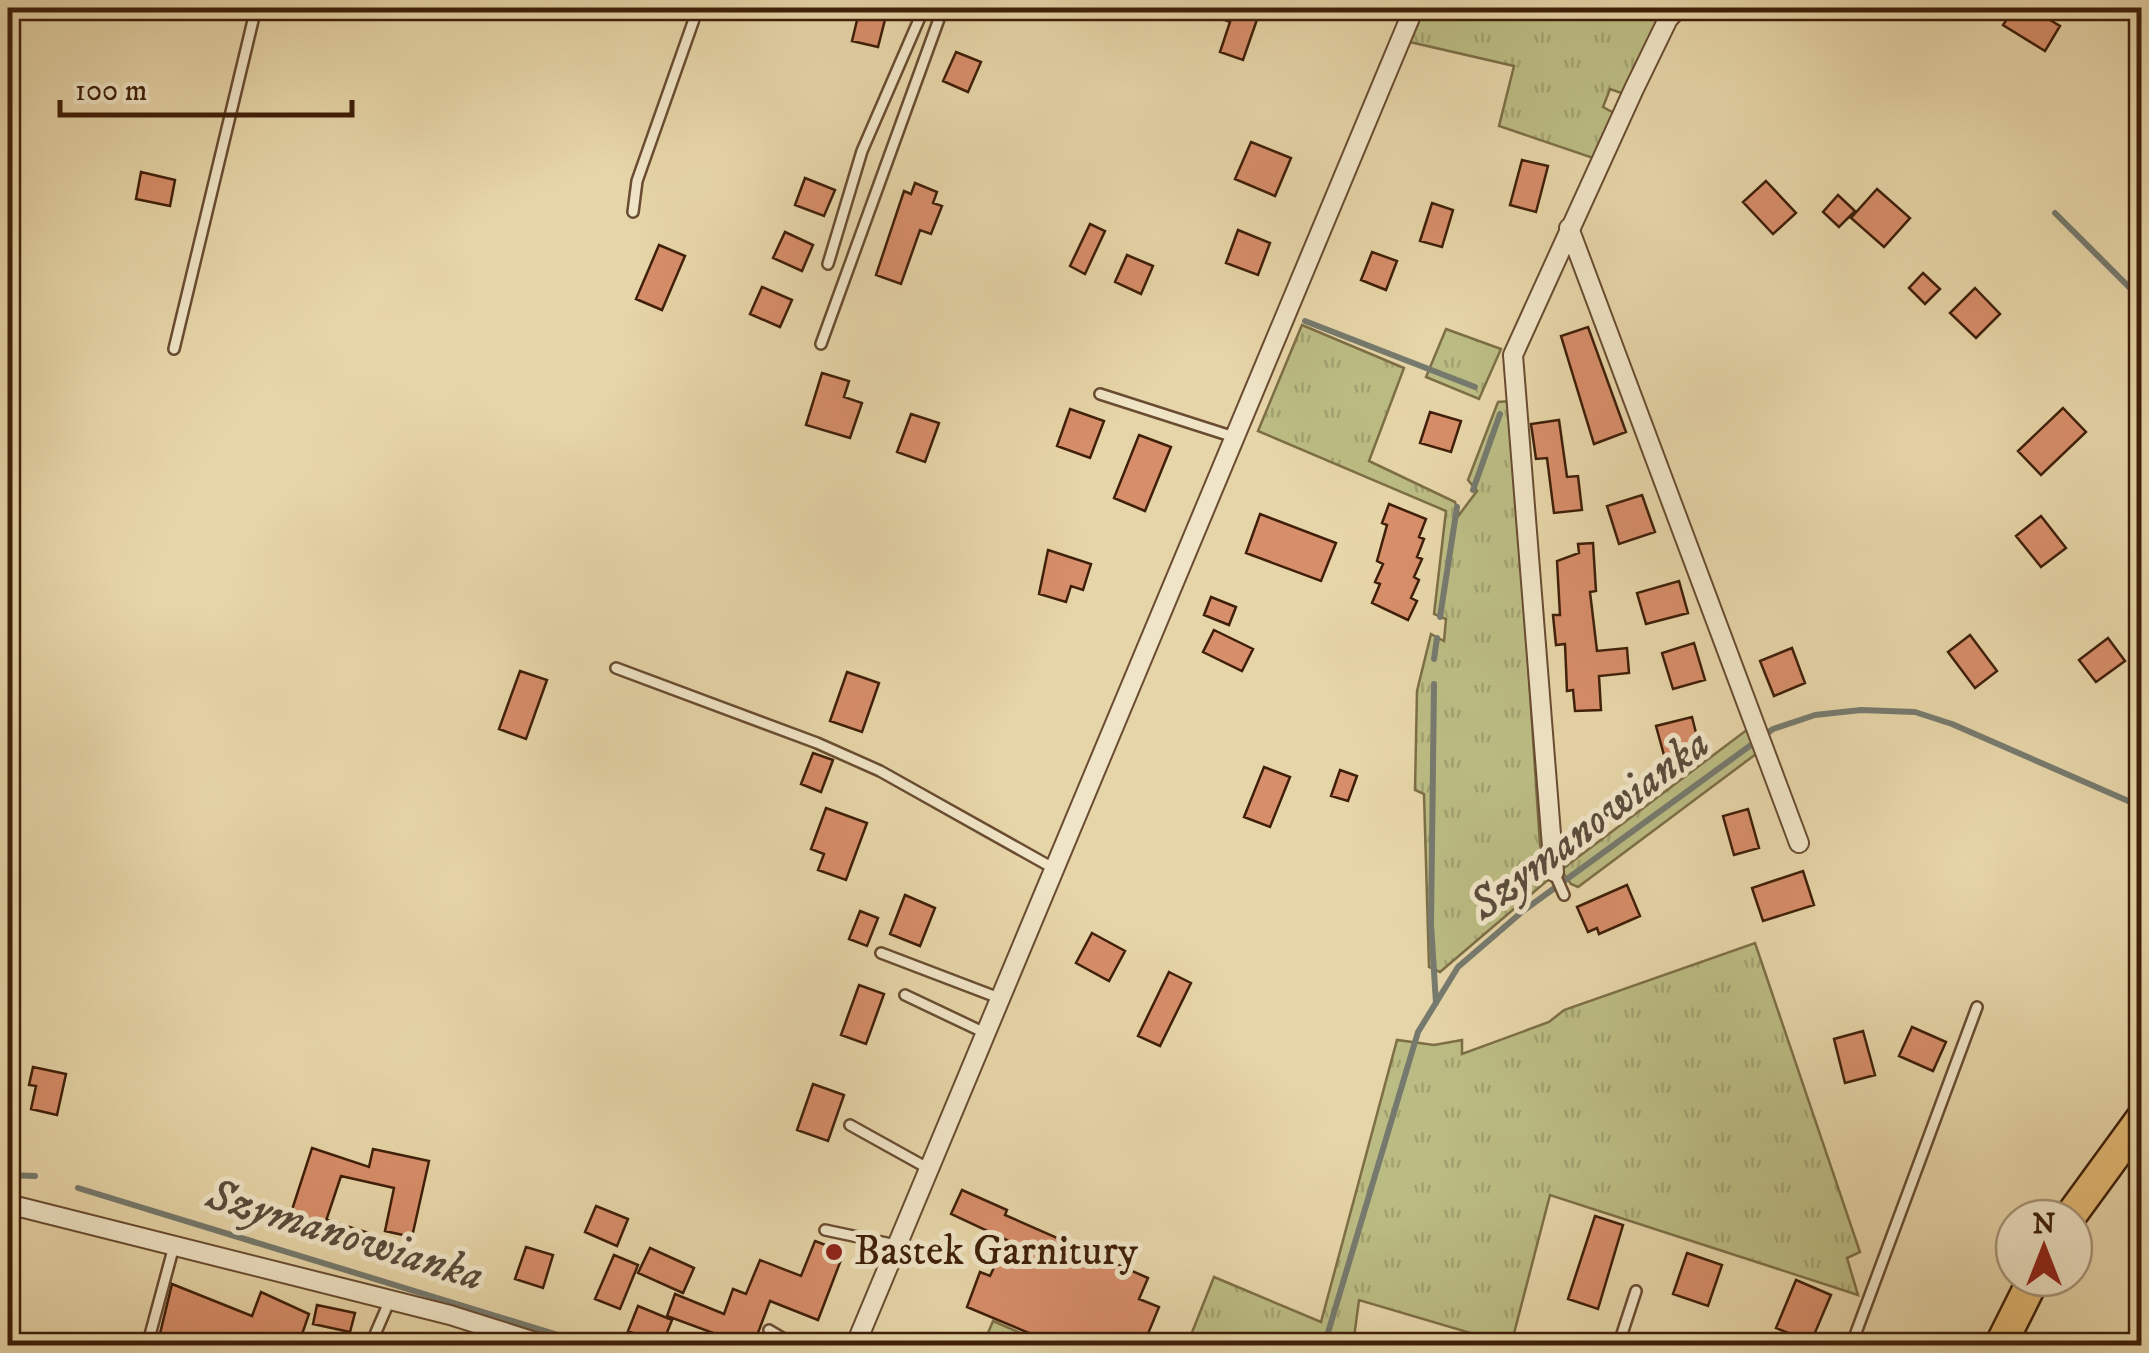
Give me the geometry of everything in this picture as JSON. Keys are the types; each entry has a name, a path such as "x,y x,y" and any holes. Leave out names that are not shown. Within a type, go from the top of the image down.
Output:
{"main road":[{"path":"2083,1198 2142,1118"},
{"path":"2000,1346 2024,1298"}],"street":[{"path":"855,1346 932,1170 1414,8"},
{"path":"1554,872 1513,367 1516,346 1668,19 1678,8"},
{"path":"1569,228 1799,844"},
{"path":"8,1204 548,1346"}],"lane":[{"path":"174,349 256,8"},
{"path":"633,212 636,181 698,8"},
{"path":"828,264 862,151 924,8"},
{"path":"821,344 943,8"},
{"path":"1100,394 1234,437"},
{"path":"616,668 880,771 1054,869"},
{"path":"1554,872 1564,894"},
{"path":"881,953 1002,999"},
{"path":"905,995 988,1034"},
{"path":"1850,1346 1977,1007"},
{"path":"850,1125 932,1170"},
{"path":"825,1230 899,1246"},
{"path":"147,1346 174,1246"},
{"path":"1618,1346 1636,1291"},
{"path":"370,1346 389,1302"},
{"path":"770,1330 796,1346"}],"green space":[{"path":"1425,8 1668,8 1624,94 1610,89 1603,107 1614,113 1593,158 1499,126 1514,66 1410,42"},
{"path":"1302,325 1404,368 1369,461 1455,502 1459,515 1477,491 1468,480 1498,402 1511,401 1540,845 1549,879 1440,972 1429,967 1424,794 1415,790 1417,691 1431,634 1444,641 1446,619 1434,614 1446,511 1258,431"},
{"path":"1446,329 1501,349 1479,399 1426,377"},
{"path":"1748,729 1756,754 1578,887 1571,884 1561,870"},
{"path":"1755,943 1860,1252 1847,1258 1858,1295 1550,1195 1511,1345 1359,1300 1353,1345 1187,1345 1214,1277 1321,1322 1397,1040 1434,1045 1462,1040 1462,1054 1549,1022 1564,1010"},
{"path":"993,1321 1048,1345 983,1345"}],"building":[{"path":"860,8 888,8 878,47 852,41"},
{"path":"1196,8 1261,8 1243,60 1220,52 1230,22"},
{"path":"2014,8 2030,8 2060,26 2045,51 2003,25"},
{"path":"956,52 981,62 968,92 943,81"},
{"path":"1251,142 1291,158 1275,196 1235,179"},
{"path":"1522,160 1548,166 1536,212 1510,205"},
{"path":"141,172 175,180 170,206 136,199"},
{"path":"805,178 835,190 824,216 795,205"},
{"path":"1766,181 1796,213 1773,234 1743,202"},
{"path":"915,183 937,192 933,203 942,206 931,234 920,230 901,284 876,275 904,191 911,194"},
{"path":"1877,189 1910,218 1884,247 1851,218"},
{"path":"1838,195 1855,211 1839,227 1823,212"},
{"path":"1432,203 1453,210 1442,247 1420,241"},
{"path":"1090,224 1105,231 1085,274 1070,266"},
{"path":"1238,230 1270,243 1258,275 1226,263"},
{"path":"785,232 813,245 802,271 773,258"},
{"path":"659,245 685,256 662,310 636,299"},
{"path":"1372,252 1397,261 1386,290 1361,280"},
{"path":"1127,255 1153,266 1141,294 1115,282"},
{"path":"1923,273 1940,289 1925,304 1909,288"},
{"path":"762,287 792,300 780,327 750,314"},
{"path":"1975,288 2000,314 1976,338 1950,313"},
{"path":"1588,327 1626,432 1594,444 1561,336"},
{"path":"822,373 849,381 844,397 862,403 850,438 806,425"},
{"path":"2063,408 2086,432 2041,475 2018,451"},
{"path":"1070,409 1104,421 1090,458 1057,446"},
{"path":"1430,412 1461,421 1451,452 1420,443"},
{"path":"911,414 939,423 925,462 897,452"},
{"path":"1559,420 1567,477 1578,476 1582,510 1554,513 1547,458 1536,459 1531,424"},
{"path":"1139,435 1171,447 1145,511 1114,498"},
{"path":"1642,495 1655,532 1619,544 1607,506"},
{"path":"1389,504 1426,519 1417,557 1422,559 1414,577 1419,580 1411,598 1417,601 1408,620 1372,603 1380,584 1375,582 1383,564 1377,561"},
{"path":"1260,514 1336,543 1321,581 1246,553"},
{"path":"2041,516 2066,548 2041,567 2016,536"},
{"path":"1593,543 1596,591 1590,592 1597,651 1627,648 1629,673 1599,676 1601,710 1575,711 1573,690 1567,691 1565,644 1556,645 1553,615 1560,615 1557,561 1579,553 1578,544"},
{"path":"1048,550 1091,564 1083,590 1071,586 1066,602 1039,594"},
{"path":"1679,581 1688,613 1646,624 1637,593"},
{"path":"1211,597 1236,607 1229,625 1204,615"},
{"path":"1214,630 1253,649 1242,671 1203,652"},
{"path":"1970,635 1997,671 1975,688 1948,652"},
{"path":"2108,638 2125,661 2096,682 2079,660"},
{"path":"1694,643 1705,680 1673,689 1662,653"},
{"path":"1792,648 1805,683 1774,696 1760,661"},
{"path":"520,671 547,680 526,739 499,729"},
{"path":"847,672 879,683 862,732 830,721"},
{"path":"1692,717 1702,757 1667,766 1656,726"},
{"path":"813,753 833,760 821,792 801,784"},
{"path":"1264,767 1290,777 1270,827 1244,817"},
{"path":"1340,770 1357,776 1348,801 1331,796"},
{"path":"826,808 867,823 846,880 818,870 824,854 811,849"},
{"path":"1748,809 1759,848 1734,855 1723,816"},
{"path":"1803,871 1814,905 1763,921 1752,888"},
{"path":"1627,885 1640,916 1599,934 1597,928 1588,932 1577,907"},
{"path":"905,895 935,908 920,946 890,934"},
{"path":"860,911 878,918 867,946 849,939"},
{"path":"1092,933 1125,951 1109,981 1076,963"},
{"path":"1169,972 1191,983 1160,1046 1138,1036"},
{"path":"859,985 884,994 866,1044 841,1035"},
{"path":"1912,1027 1946,1042 1933,1071 1899,1056"},
{"path":"1863,1031 1875,1075 1845,1083 1834,1039"},
{"path":"33,1067 66,1074 57,1115 31,1109 36,1086 29,1085"},
{"path":"813,1084 844,1095 828,1141 797,1130"},
{"path":"312,1148 369,1167 373,1149 429,1161 412,1237 385,1231 394,1188 341,1176 324,1227 290,1216"},
{"path":"962,1190 1007,1210 1005,1215 1148,1278 1139,1299 1159,1307 1143,1346 1114,1336 1111,1346 1060,1346 967,1307 980,1272 990,1276 1007,1240 951,1214"},
{"path":"596,1206 628,1219 617,1246 585,1232"},
{"path":"1595,1216 1623,1225 1598,1309 1568,1299"},
{"path":"327,1220 369,1233 364,1248 322,1234"},
{"path":"815,1241 844,1252 818,1320 770,1301 753,1346 731,1346 714,1339 716,1334 667,1316 675,1294 724,1314 733,1289 746,1294 760,1260 801,1276"},
{"path":"526,1247 553,1255 543,1288 515,1279"},
{"path":"650,1248 694,1268 683,1293 638,1273"},
{"path":"1687,1253 1722,1265 1708,1306 1673,1294"},
{"path":"614,1255 638,1265 620,1309 595,1299"},
{"path":"1796,1280 1831,1295 1811,1342 1776,1328"},
{"path":"172,1284 252,1316 261,1292 309,1314 298,1346 269,1338 266,1346 241,1346 226,1340 219,1346 191,1336 190,1346 157,1346"},
{"path":"317,1305 355,1313 350,1332 313,1324"},
{"path":"638,1306 672,1320 662,1345 628,1331"}],"waterway":[{"path":"2055,213 2142,300"},
{"path":"1305,321 1475,387"},
{"path":"1473,490 1500,414"},
{"path":"1440,617 1457,507"},
{"path":"1434,659 1437,638"},
{"path":"1434,684 1431,924 1436,1003"},
{"name":"Szymanowianka","path":"1324,1346 1418,1032 1458,967 1523,911 1773,729 1815,715 1861,710 1915,712 1952,724 2142,807"},
{"name":"Szymanowianka","path":"8,1175 35,1176"},
{"name":"Szymanowianka","path":"78,1188 594,1346"}],"place":[{"name":"Bastek Garnitury","path":"834,1252"}]}
